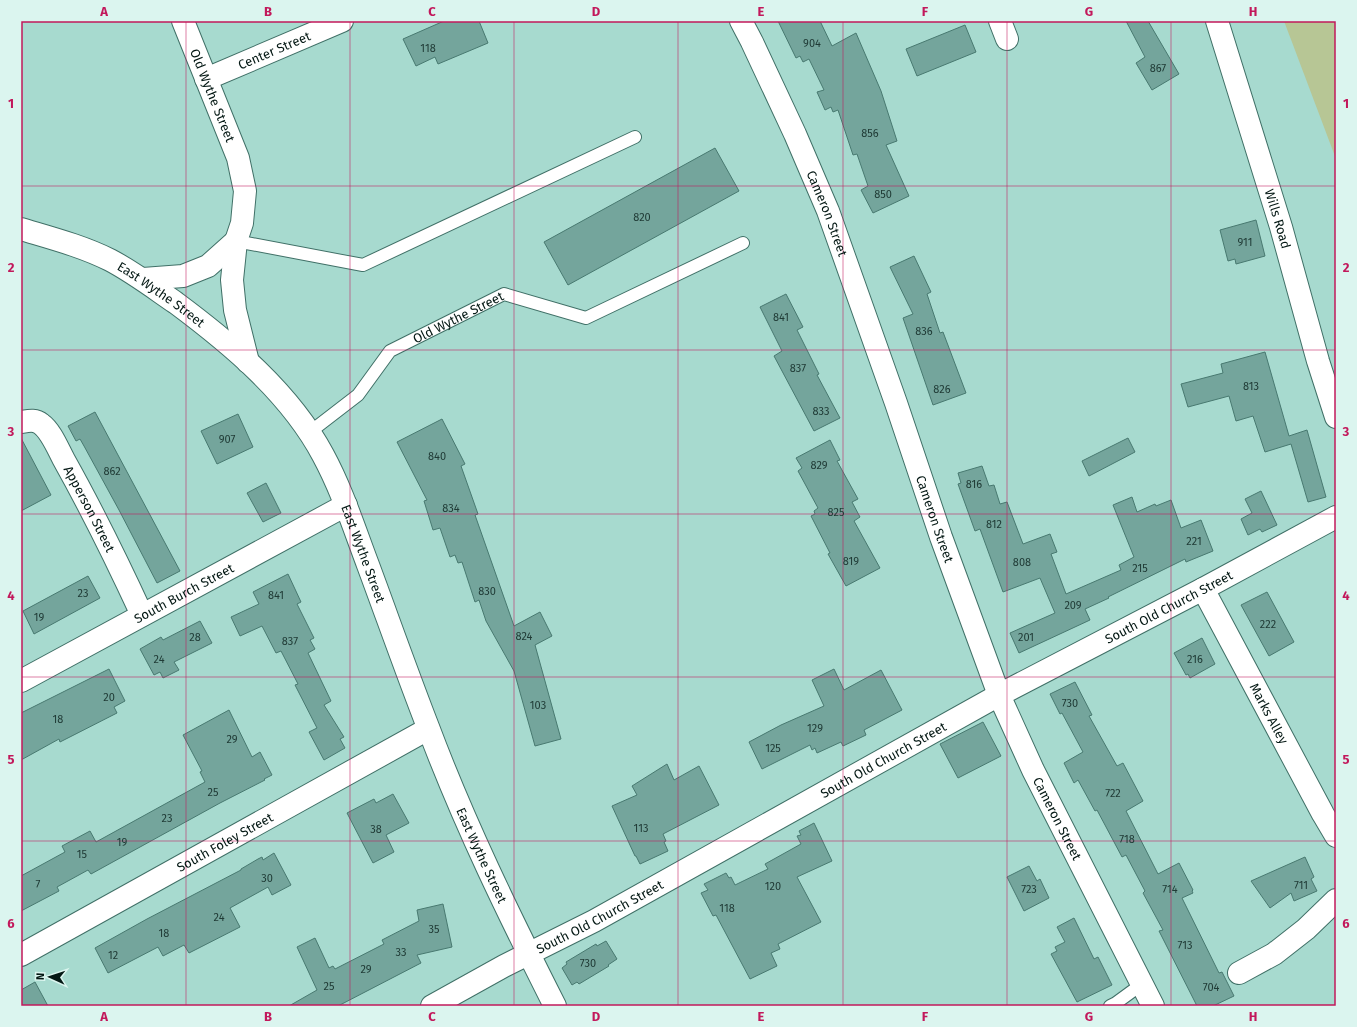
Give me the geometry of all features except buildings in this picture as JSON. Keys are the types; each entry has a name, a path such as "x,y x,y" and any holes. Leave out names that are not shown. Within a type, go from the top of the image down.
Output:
{"main road":[{"name":"Old Wythe Street","path":"183,21 238,158 245,191 242,223 236,242 232,280 235,310 248,362"},
{"name":"Center Street","path":"206,79 342,21"},
{"name":"Cameron Street","path":"741,21 796,134 828,211 896,403 941,537 999,695 1033,770 1153,1006"},
{"name":"Wills Road","path":"1217,21 1281,226 1318,361 1336,418"},
{"name":"East Wythe Street","path":"21,229 77,247 110,260 143,279 206,326 248,362 290,406 310,432 323,455 346,505 428,729 482,858 556,1006"},
{"path":"143,279 183,276 208,266 236,242"},
{"name":"Apperson Street","path":"21,422 30,420 40,423 47,429 114,555 142,615"},
{"name":"South Burch Street","path":"21,681 346,505"},
{"name":"South Old Church Street","path":"432,1006 594,921 999,695 1203,589 1336,517"},
{"name":"Marks Alley","path":"1203,589 1336,836"},
{"name":"South Foley Street","path":"21,955 428,729"},
{"path":"1239,973 1274,954 1290,942 1336,900"}],"lane":[{"path":"236,242 363,265 635,137"},
{"name":"Old Wythe Street","path":"310,432 358,395 390,351 504,294 586,318 743,242"},
{"path":"1110,1006 1142,984"}],"green space":[{"path":"1284,21 1336,21 1336,159"}]}
